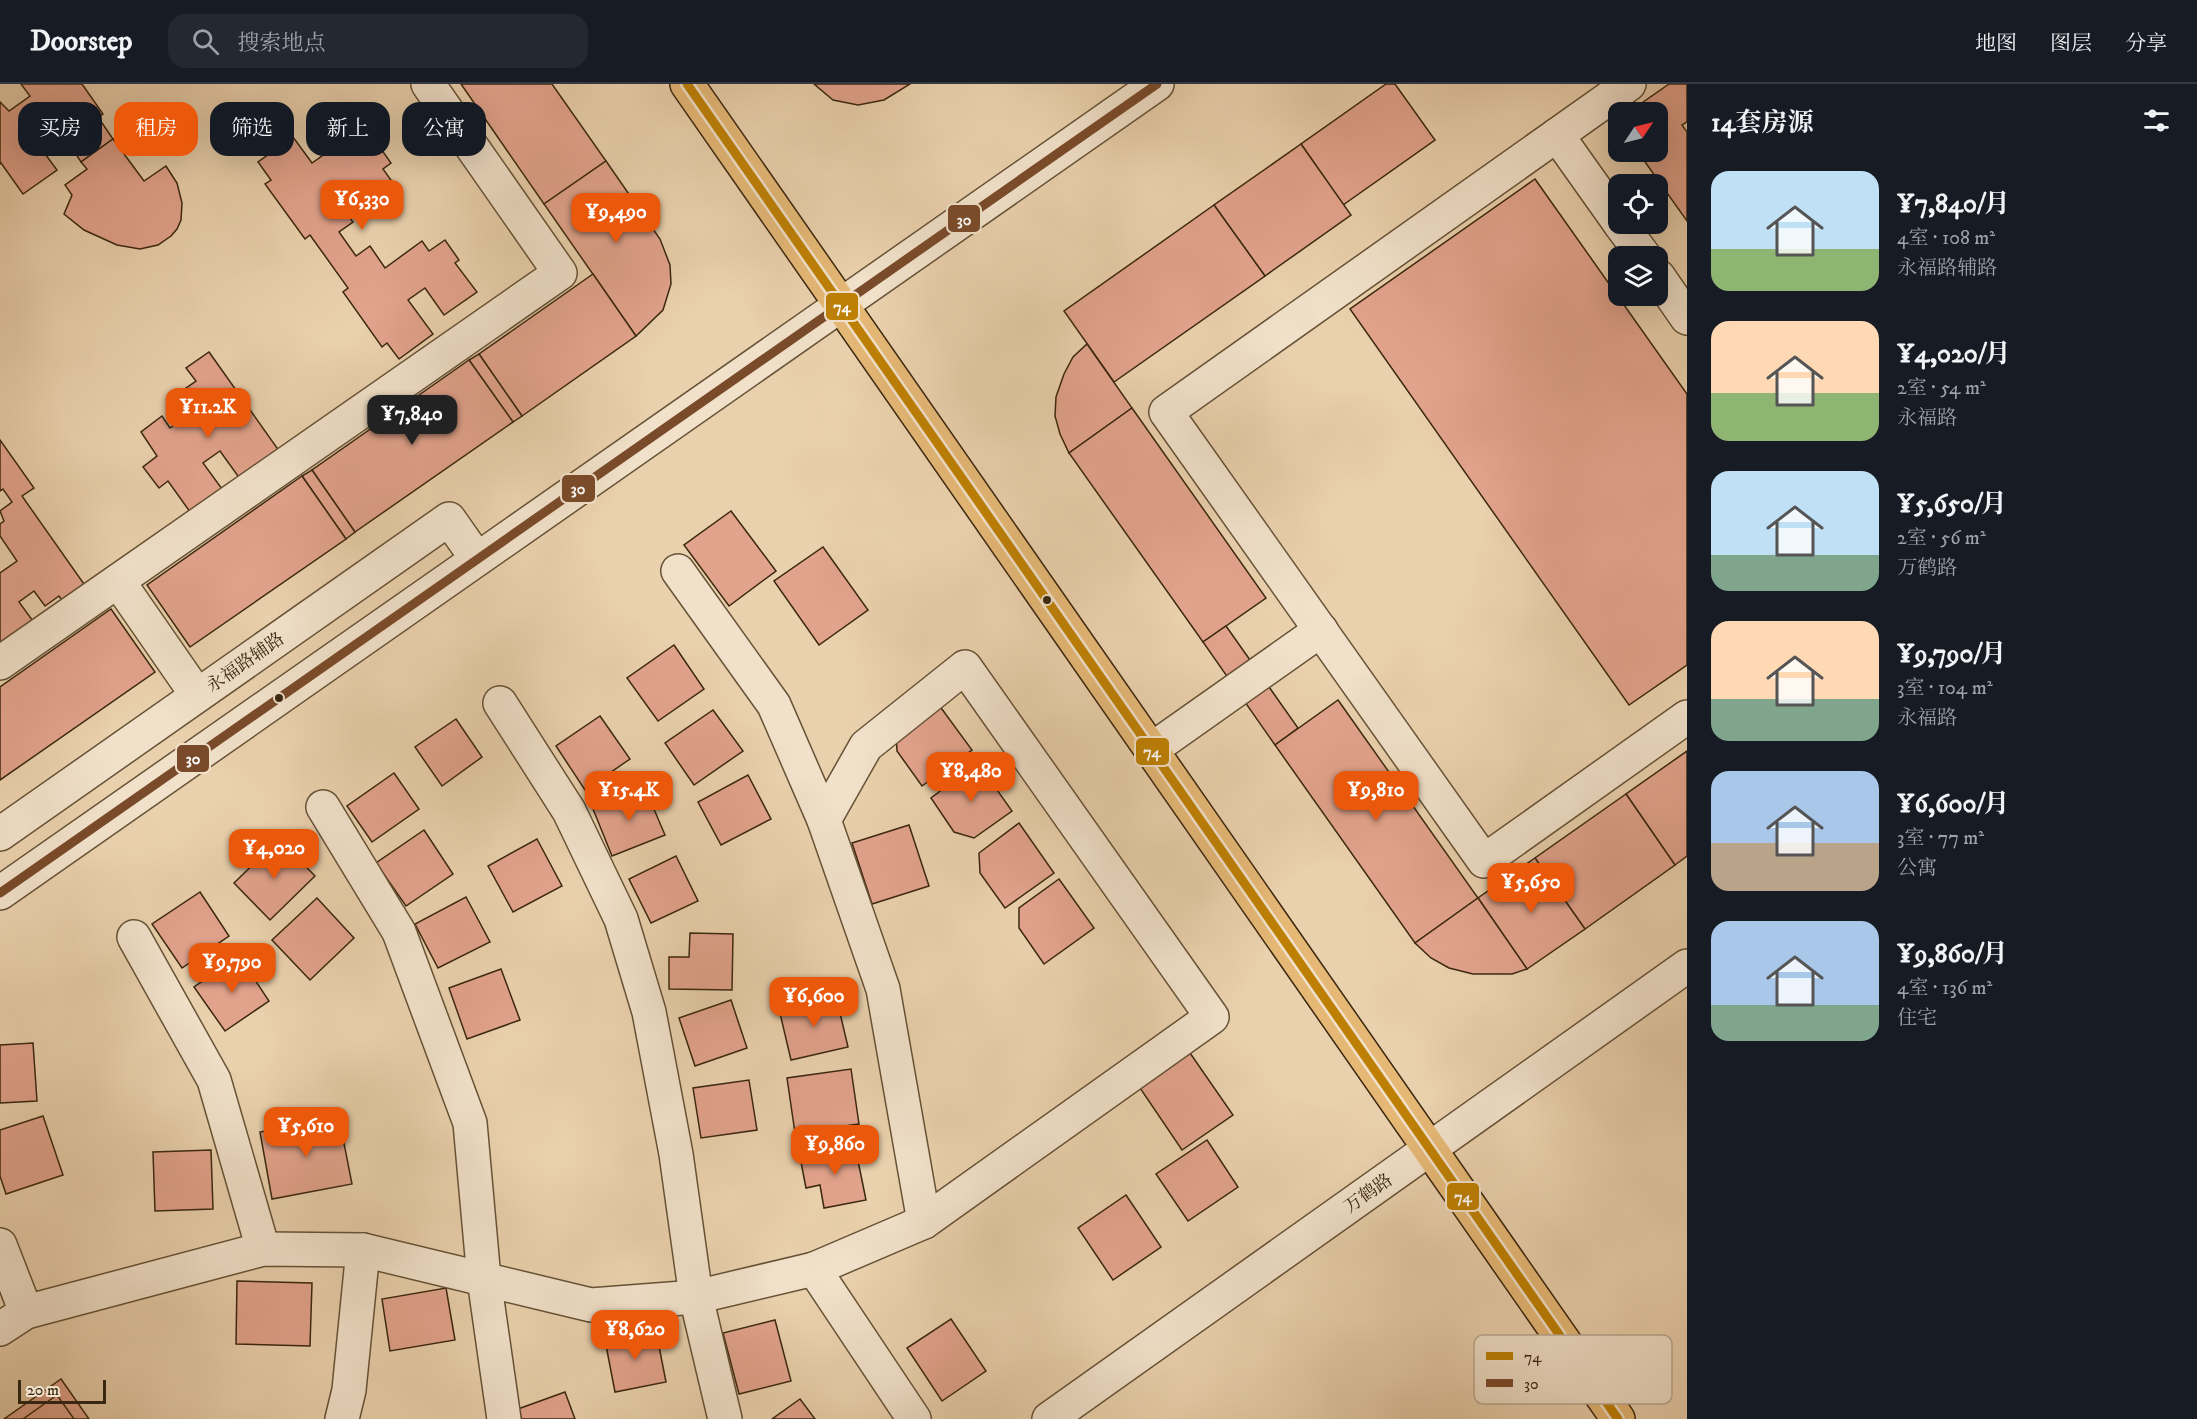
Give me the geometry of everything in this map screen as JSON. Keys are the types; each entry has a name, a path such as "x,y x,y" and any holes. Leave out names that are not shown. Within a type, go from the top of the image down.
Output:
{"main road":[{"path":"687,84 1560,1335"},
{"path":"1608,1404 1618,1419"}],"street":[{"path":"0,663 560,273 428,84"},
{"path":"0,893 1157,84"},
{"path":"1629,84 1166,412 1484,861 1687,717"},
{"path":"1557,135 1608,207"},
{"path":"1668,290 1687,318"},
{"name":"永福路辅路","path":"0,834 449,519 477,559"},
{"path":"678,571 774,705 824,820 883,990 924,1221"},
{"path":"118,580 197,695"},
{"path":"1151,750 1321,630"},
{"path":"0,1245 13,1320 263,1249 363,1250 591,1305 696,1297 814,1269 924,1221 1212,1017 965,667 866,746 824,820"},
{"path":"500,703 568,811 621,919 649,1012 676,1154 696,1297 725,1419"},
{"path":"323,807 399,932 470,1123 484,1279 504,1419"},
{"path":"134,937 214,1080 263,1249"},
{"name":"万鹤路","path":"1049,1419 1687,966"},
{"path":"342,1419 349,1390 363,1250"},
{"path":"814,1269 914,1419"}],"building":[{"path":"21,84 82,84 95,102 22,102 30,96"},
{"path":"461,84 552,84 606,161 544,204 486,120 486,102 473,102"},
{"path":"814,84 910,84 884,100 858,105 833,100"},
{"path":"1386,84 1395,84 1435,140 1343,205 1301,144"},
{"path":"1669,84 1687,84 1687,122 1682,125 1687,132 1687,221 1668,194 1668,174 1654,174 1645,162 1668,162 1668,102 1643,102"},
{"path":"0,102 9,111 18,105 18,156 47,156 57,170 23,194 0,164"},
{"path":"102,123 113,139 102,147"},
{"path":"294,138 312,163 322,156 386,156 391,163 383,169 398,190 390,196 385,189 371,199 359,181 335,198 353,222 339,232 356,256 370,246 385,268 422,241 429,251 445,240 459,260 455,263 477,292 444,315 425,288 408,300 433,334 399,359 387,343 382,347 343,292 348,288 310,235 305,239 265,184 271,180 258,162 266,156 294,156"},
{"path":"113,139 114,156 126,156 144,181 166,166 177,183 182,203 181,220 171,236 158,245 140,249 117,245 84,230 64,214 72,195 65,185 87,169 81,162 89,156 102,156 102,147"},
{"path":"1301,144 1351,215 1265,276 1214,205"},
{"path":"77,156 89,156 81,162"},
{"path":"606,161 660,239 670,265 671,284 663,310 636,336 544,204"},
{"path":"1535,179 1608,282 1608,306 1625,306 1687,394 1687,665 1629,705 1350,309"},
{"path":"1214,205 1265,276 1114,382 1064,311"},
{"path":"593,274 636,336 522,416 479,354"},
{"path":"1087,344 1132,408 1069,453 1055,416 1056,397 1073,357"},
{"path":"209,352 282,455 243,483 220,451 203,463 225,493 193,516 168,481 159,488 143,467 157,456 141,432 162,416 170,428 192,412 179,393 196,381 186,368"},
{"path":"479,354 522,416 513,422 469,360"},
{"path":"469,360 513,422 355,532 312,470"},
{"path":"1132,408 1266,598 1203,642 1069,453"},
{"path":"0,440 34,488 22,496 91,594 68,609 59,596 45,606 34,591 19,602 38,628 0,649 0,573 17,561 0,536 0,524 4,521 0,511 12,502 3,489 0,491"},
{"path":"312,470 355,532 346,539 302,476"},
{"path":"302,476 346,539 190,647 147,585"},
{"path":"731,511 776,571 729,606 684,545"},
{"path":"823,547 868,610 819,645 774,581"},
{"path":"111,609 155,672 0,780 0,687"},
{"path":"1226,626 1298,728 1275,745 1203,642"},
{"path":"674,645 704,689 658,721 627,678"},
{"path":"1338,700 1478,898 1415,943 1275,745"},
{"path":"936,701 972,750 922,786 897,751 896,730"},
{"path":"713,710 743,751 694,785 665,743"},
{"path":"600,716 630,759 585,790 556,746"},
{"path":"456,719 482,757 442,786 415,747"},
{"path":"1687,751 1687,856 1675,865 1626,794"},
{"path":"978,763 1012,811 974,838 954,832 931,798"},
{"path":"394,773 419,809 372,842 347,806"},
{"path":"748,775 771,819 721,845 698,802"},
{"path":"645,788 665,835 612,856 593,809"},
{"path":"1626,794 1675,865 1585,929 1535,858"},
{"path":"1019,823 1054,873 1005,908 980,873 979,853"},
{"path":"909,825 929,886 872,904 852,843"},
{"path":"424,830 453,874 406,906 376,863"},
{"path":"279,839 315,876 270,920 234,883"},
{"path":"537,839 562,886 513,912 488,866"},
{"path":"676,856 698,901 651,923 629,879"},
{"path":"1535,858 1585,929 1527,969 1478,898"},
{"path":"1059,879 1094,928 1044,964 1019,928 1019,908"},
{"path":"200,892 229,936 182,968 152,924"},
{"path":"466,897 490,942 438,968 415,924"},
{"path":"317,898 354,938 310,980 272,940"},
{"path":"1478,898 1527,969 1512,974 1473,974 1449,968 1431,958 1415,943"},
{"path":"690,933 733,934 732,990 669,989 669,957 689,957"},
{"path":"239,956 269,1001 225,1031 194,987"},
{"path":"501,969 520,1020 467,1039 449,988"},
{"path":"836,996 848,1047 791,1060 779,1009"},
{"path":"731,1000 747,1048 695,1066 679,1018"},
{"path":"33,1043 37,1101 0,1103 0,1045"},
{"path":"1190,1053 1233,1115 1182,1150 1140,1088"},
{"path":"851,1069 859,1124 795,1133 787,1078"},
{"path":"749,1080 757,1130 701,1138 693,1088"},
{"path":"43,1116 63,1175 6,1194 0,1176 0,1130"},
{"path":"339,1118 352,1184 272,1199 260,1132"},
{"path":"1207,1140 1238,1187 1188,1221 1156,1174"},
{"path":"855,1146 866,1200 824,1208 820,1185 806,1188 800,1157"},
{"path":"211,1150 213,1209 155,1211 153,1152"},
{"path":"1126,1195 1161,1247 1113,1280 1078,1228"},
{"path":"237,1281 312,1283 310,1346 236,1344"},
{"path":"446,1288 455,1340 390,1351 382,1299"},
{"path":"951,1319 986,1371 942,1401 907,1348"},
{"path":"775,1320 791,1381 739,1394 723,1333"},
{"path":"656,1331 666,1382 615,1392 605,1340"},
{"path":"61,1379 89,1419 4,1419"},
{"path":"565,1392 575,1419 522,1419 518,1409"},
{"path":"57,1395 74,1419 23,1419"},
{"path":"800,1399 815,1419 772,1419"}],"transit line":[{"name":"74","path":"687,84 1559,1335"},
{"name":"30","path":"0,893 1157,84"},
{"name":"74","path":"1608,1404 1618,1419"}]}
